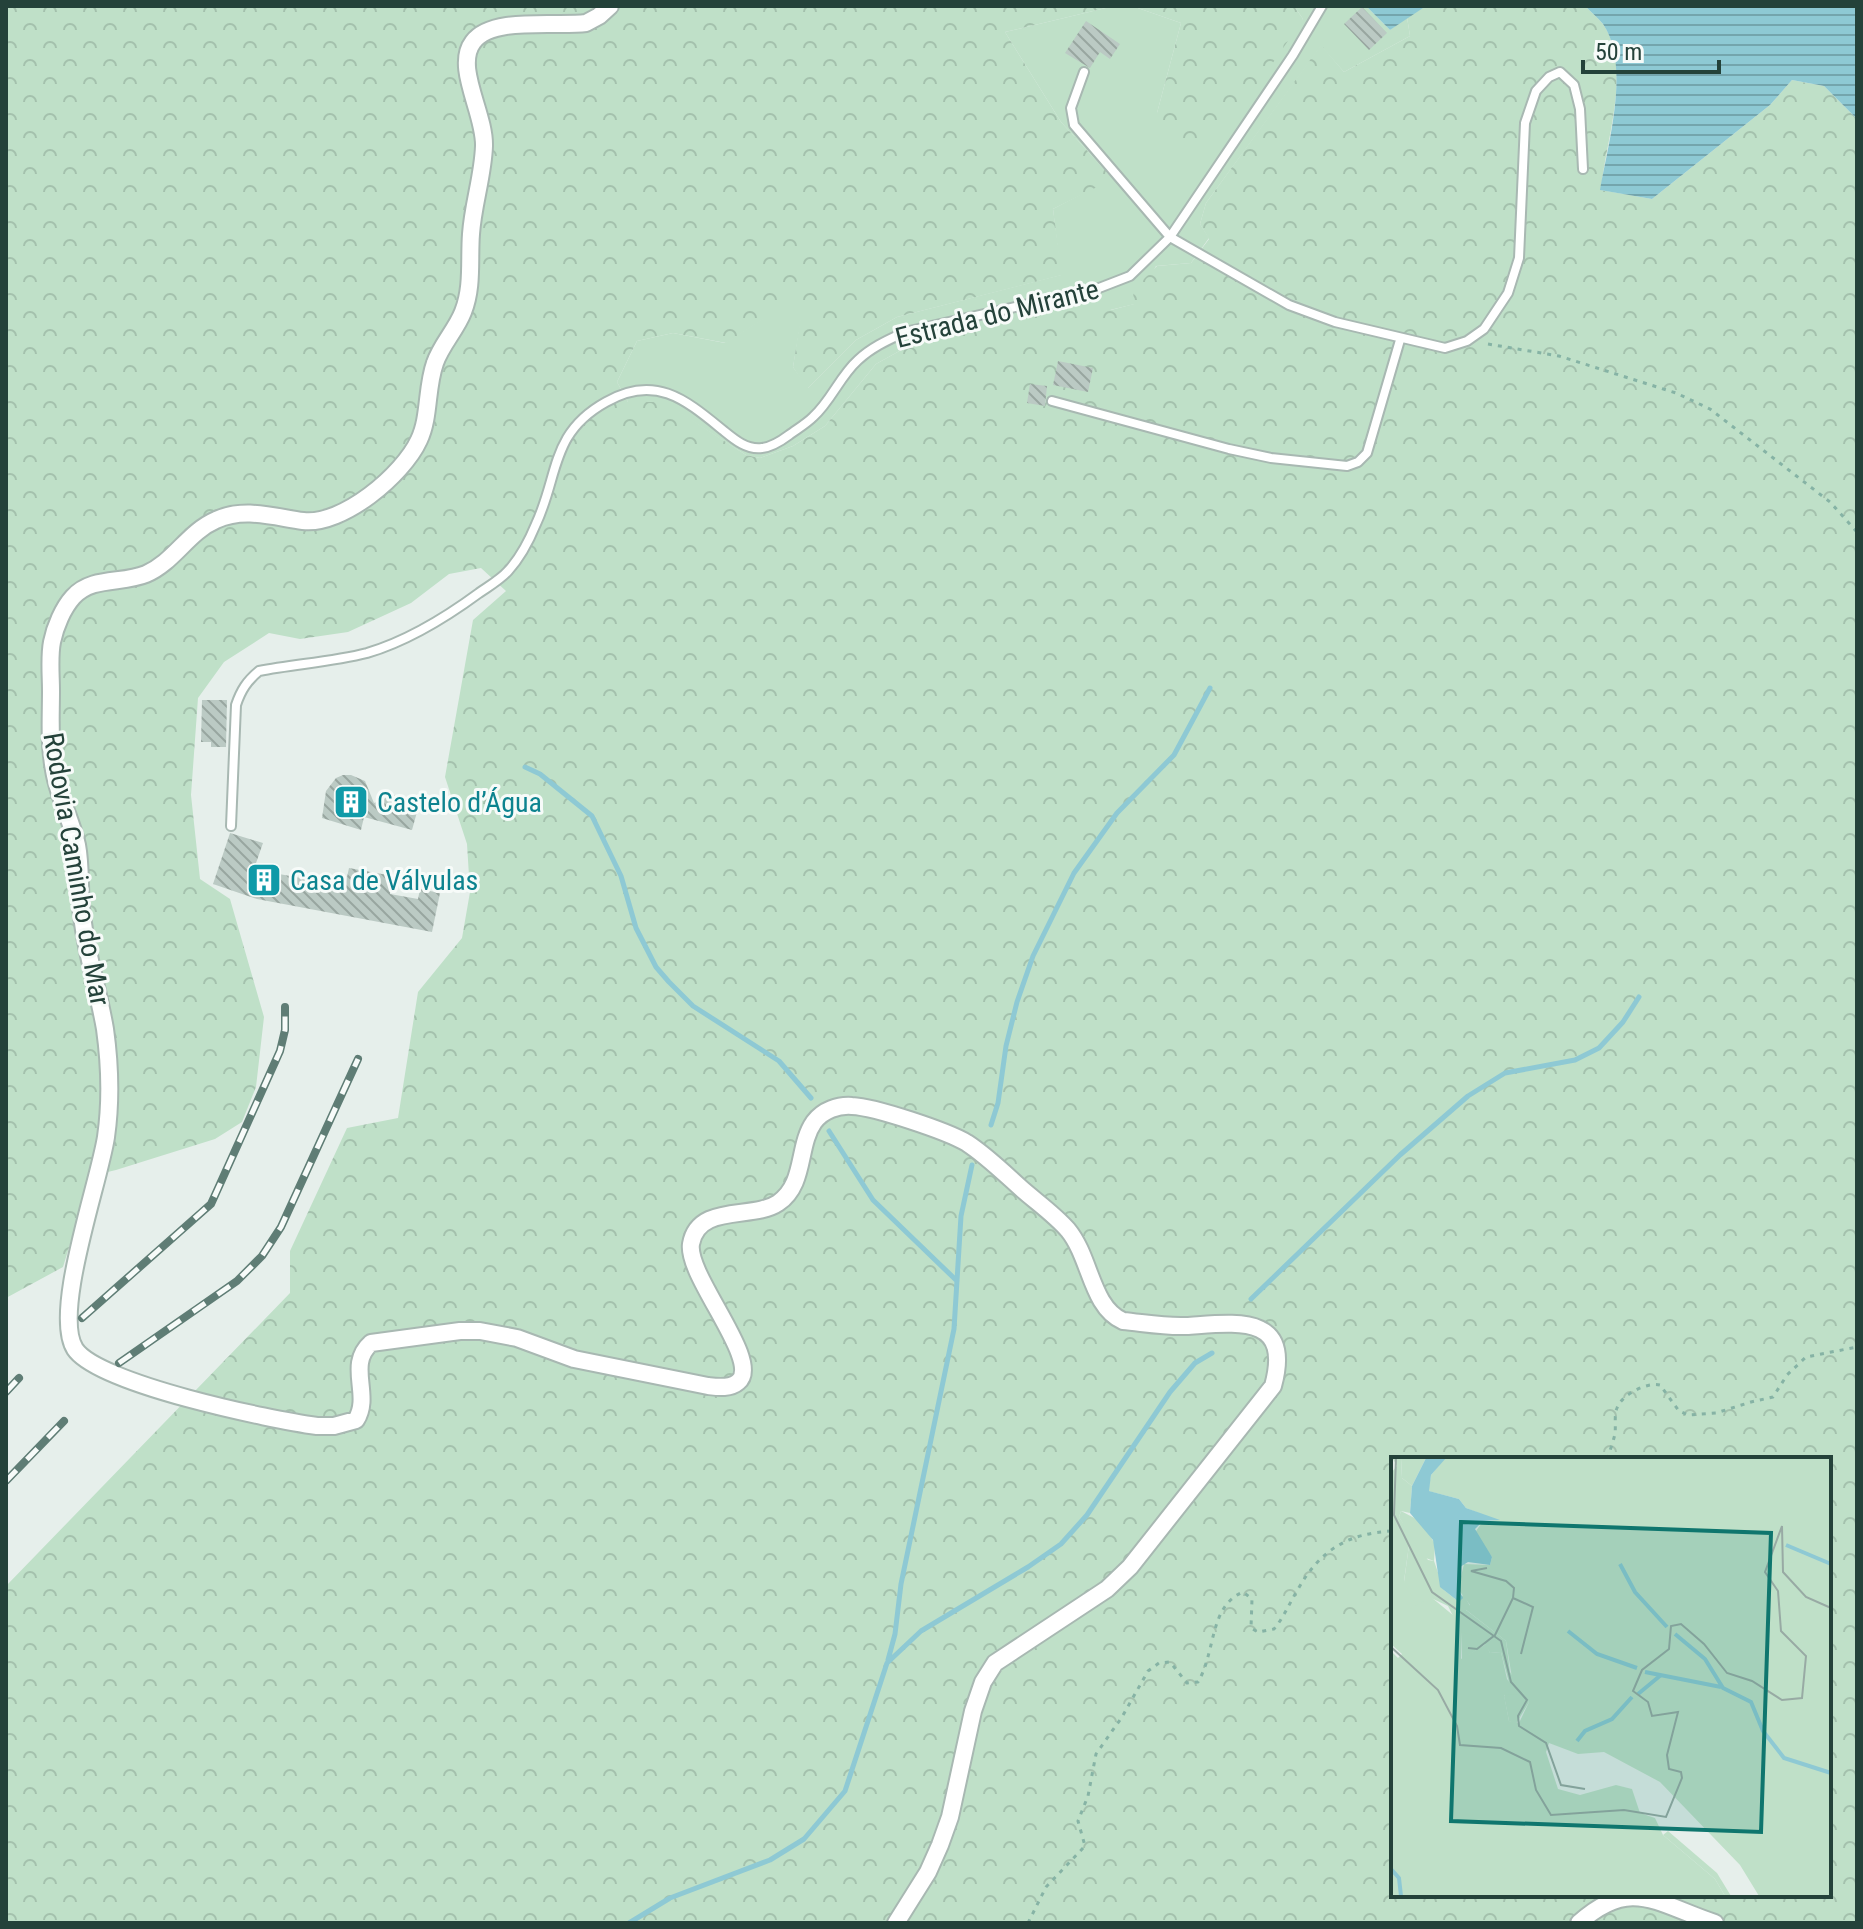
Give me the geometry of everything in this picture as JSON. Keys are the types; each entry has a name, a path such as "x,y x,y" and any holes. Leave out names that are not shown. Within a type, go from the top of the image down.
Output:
{"street":[{"name":"Rodovia Caminho do Mar","path":"610,6 586,23 495,27 480,34 468,50 466,66 480,110 484,135 483,163 471,235 469,287 463,313 435,362 421,437 410,455 370,494 336,516 320,521 304,521 262,513 231,515 213,521 152,572 132,579 99,582 84,589 72,599 60,619 52,641 51,745 54,772 76,843 82,921 104,1028 109,1073 106,1138 72,1284 71,1337 74,1348 87,1360 154,1389 317,1426 334,1426 356,1420 362,1411 358,1370 360,1357 371,1343 460,1331 480,1331 517,1338 574,1359 726,1387 738,1383 743,1375 741,1357 696,1271 691,1244 697,1230 715,1217 761,1210 786,1198 793,1187 815,1121 828,1110 850,1106 946,1133 983,1156 1066,1228 1081,1250 1103,1305 1116,1318 1170,1326 1229,1322 1250,1324 1262,1329 1271,1337 1278,1354 1273,1386 1182,1503 1130,1567 1107,1589 1011,1651 995,1663 983,1682 973,1711 950,1817 940,1845 922,1882 896,1923"},
{"path":"1579,1923 1608,1901 1628,1897"},
{"path":"1636,1897 1715,1923"}],"lane":[{"name":"Estrada do Mirante","path":"231,826 236,705 248,680 259,671 366,653 401,640 455,611 506,574 537,522 566,437 585,417 606,402 627,393 651,390 670,393 685,400 739,443 760,449 770,446 814,416 857,361 877,345 930,325 1099,288 1130,276 1170,237 1293,55 1322,6"},
{"path":"1084,72 1071,108 1074,125 1170,237 1289,305 1400,340 1445,348 1467,341 1484,329 1508,293 1519,258 1525,123 1536,91 1549,77 1560,72 1574,85 1580,109 1583,169"},
{"path":"1052,401 1229,449 1271,458 1347,466 1358,462 1372,442 1400,340"}],"path":[{"path":"1467,341 1559,356 1676,393 1710,409 1830,502 1857,532"},
{"path":"1608,1457 1620,1402 1646,1384 1660,1385 1679,1411 1688,1415 1716,1413 1773,1397 1787,1375 1806,1357 1857,1347"},
{"path":"1028,1923 1046,1887 1085,1846 1078,1821 1088,1796 1096,1754 1148,1671 1159,1663 1170,1662 1187,1683 1198,1682 1210,1658 1219,1616 1234,1596 1243,1592 1252,1599 1251,1628 1258,1632 1274,1629 1287,1613 1305,1576 1324,1553 1348,1539 1391,1531"}],"green space":[{"path":"6,6 1114,6 1005,32 1061,122 1113,179 1053,209 1062,275 897,317 856,340 807,389 793,367 803,302 789,303 726,343 673,333 637,341 617,382 628,402 664,402 746,455 760,458 793,446 825,426 876,364 903,349 943,334 1104,303 1111,310 1134,304 1133,290 1157,266 1191,263 1209,239 1200,224 1206,203 1321,45 1344,72 1410,36 1407,17 1426,6 1585,6 1603,24 1612,42 1617,83 1601,190 1652,199 1770,105 1792,80 1824,86 1857,119 1857,1923 6,1923 6,1586 290,1293 290,1251 347,1128 398,1118 418,992 462,938 470,892 467,844 445,777 473,620 506,591 481,568 449,574 411,603 348,632 300,639 269,633 224,662 198,698 191,795 200,879 230,899 264,1017 256,1087 242,1122 215,1139 91,1176 63,1267 6,1298"},
{"path":"1114,6 1132,6 1181,23 1157,113 1303,19 1294,6 1366,6 1390,30 1407,17 1410,36 1344,72 1321,46 1206,203 1200,224 1209,238 1191,263 1156,266 1135,304 943,334 903,349 876,364 825,426 793,446 760,458 746,455 664,403 628,402 617,382 637,341 673,333 725,343 789,302 804,302 793,367 808,388 856,340 897,317 1061,275 1053,209 1112,178 1061,122 1005,32"},
{"path":"1132,6 1294,6 1303,19 1257,86 1189,166 1157,113 1181,23"}],"water":[{"path":"1366,6 1426,6 1390,30"},
{"path":"1585,6 1857,6 1857,119 1824,86 1792,80 1770,105 1652,199 1600,190 1615,105 1615,61 1603,24"}],"building":[{"path":"1362,7 1387,33 1369,50 1344,24"},
{"path":"1086,21 1120,44 1110,59 1100,52 1090,68 1065,53"},
{"path":"1058,361 1093,368 1088,392 1053,385"},
{"path":"1030,384 1047,386 1045,406 1027,403"},
{"path":"202,700 227,700 226,747 211,747 211,742 201,742"},
{"name":"Castelo d’Água","path":"343,775 365,781 374,803 393,795 404,796 412,811 417,812 412,830 364,817 361,830 322,818 326,791 336,778"},
{"name":"Casa de Válvulas","path":"230,833 263,843 255,866 279,874 345,886 349,868 393,876 390,894 418,899 420,889 440,893 432,932 257,899 213,884"}],"waterway":[{"path":"991,1125 1017,1002 1033,956 1074,873 1117,813 1174,755 1210,688"},
{"path":"525,767 540,774 592,816 621,876 636,928 656,967 693,1006 779,1061 811,1098"},
{"path":"1251,1299 1400,1155 1468,1096 1505,1073 1575,1060 1599,1048 1623,1022 1639,997"},
{"path":"829,1131 873,1200 957,1281"},
{"path":"888,1660 954,1329 961,1216 972,1165"},
{"path":"629,1923 670,1898 770,1860 804,1839 845,1791 887,1663 921,1631 1061,1544 1087,1515 1170,1392 1195,1363 1212,1353"}],"railway":[{"path":"82,1318 211,1204 280,1051 285,1030 285,1007"},
{"path":"119,1363 237,1281 262,1256 281,1227 358,1059"},
{"path":"6,1392 19,1378"},
{"path":"6,1481 64,1421"}],"place":[{"name":"Castelo d’Água","path":"351,802"},
{"name":"Casa de Válvulas","path":"264,880"}]}
